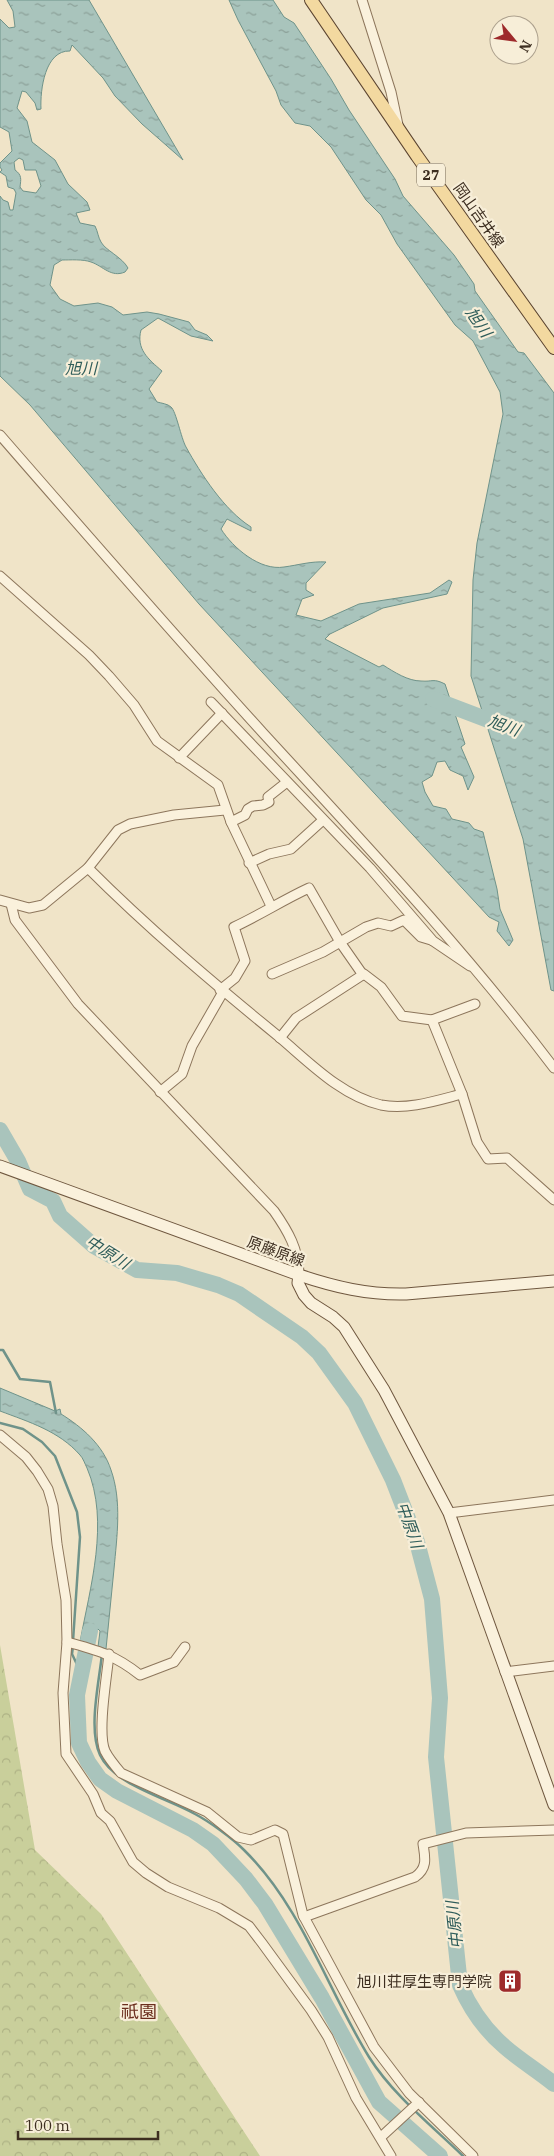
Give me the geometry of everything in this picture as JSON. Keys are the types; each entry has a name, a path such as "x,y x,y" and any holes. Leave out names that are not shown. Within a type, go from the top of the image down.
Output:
{"main road":[{"name":"岡山吉井線","path":"311,0 554,348"}],"street":[{"path":"362,0 391,92 400,130"},
{"path":"0,436 173,634 477,970 554,1068"},
{"path":"0,576 89,655 134,705 157,741 218,784 225,810 271,906"},
{"path":"211,702 370,868 433,941 452,956 477,970"},
{"path":"179,758 222,713"},
{"path":"231,822 245,815 248,809 253,806 269,802 268,797 287,782"},
{"path":"0,900 29,908 43,905 88,868 118,830 130,824 174,815 225,810"},
{"path":"249,863 269,854 291,849 323,820"},
{"path":"88,868 164,942 320,1072 358,1097 379,1104 397,1107 462,1094"},
{"path":"160,1092 182,1074 192,1046 222,991 235,978 245,961 234,927 264,913 271,906 310,888 340,942 363,975 382,987 402,1016 432,1020 474,1004"},
{"path":"11,904 16,920 78,1004 274,1211 296,1249 298,1283 304,1295 311,1303 333,1316 344,1327 384,1390 450,1513 505,1672 554,1805"},
{"path":"272,974 323,952 366,927 378,923 391,926 404,920 421,937 433,941"},
{"path":"280,1038 296,1018 363,975"},
{"path":"432,1020 462,1094 477,1142 488,1160 507,1158 554,1200"},
{"name":"原藤原線","path":"0,1166 299,1275 349,1290 384,1295 554,1281"},
{"path":"0,1435 26,1458 48,1489 53,1506 66,1600 69,1643 63,1693 66,1754 93,1794 101,1813 110,1821 133,1862 146,1873 168,1886 219,1908 249,1926 311,2010 328,2037 356,2098 382,2135 391,2156"},
{"path":"450,1513 554,1500"},
{"path":"69,1643 107,1653 140,1675 174,1662 185,1647"},
{"path":"107,1653 102,1734 104,1749 111,1761 121,1773 207,1812 238,1837 251,1840 275,1830 283,1834 304,1917 374,2047 418,2104 473,2156"},
{"path":"505,1672 554,1666"},
{"path":"304,1917 415,1877 421,1873 426,1862 423,1844 466,1833 554,1830"},
{"path":"382,2135 418,2104"}],"green space":[{"path":"0,1645 35,1850 101,1914 260,2156 0,2156"}],"water":[{"name":"旭川","path":"7,0 89,0 183,160 142,124 115,96 103,78 72,45 70,51 62,52 55,57 46,72 43,82 41,109 37,110 35,103 26,92 22,91 17,108 27,121 32,142 55,160 68,184 87,202 90,210 76,213 80,223 95,226 103,245 122,260 128,268 125,272 115,274 88,261 62,260 54,265 50,285 60,299 74,306 98,303 112,307 123,315 147,312 189,322 195,330 207,335 213,341 191,336 158,318 141,330 140,337 144,353 162,371 149,389 157,402 168,405 173,409 186,447 214,491 241,520 251,527 251,531 227,519 221,529 226,536 248,557 266,565 284,567 326,562 306,583 306,590 314,595 302,599 296,615 321,621 359,604 430,593 449,580 452,582 447,594 383,608 330,634 325,639 379,667 383,665 406,678 445,684 465,744 461,747 474,777 468,790 463,776 450,770 445,761 437,762 432,776 422,782 433,806 446,809 452,819 469,823 474,829 483,832 500,909 513,940 509,946 497,931 499,922 489,917 199,604 30,405 0,376 0,196 8,202 10,210 13,210 16,193 14,189 8,187 6,176 0,172 2,170 0,163 12,151 9,132 0,127 0,19 9,28 15,27 13,11","holes":["19,158 23,160 25,170 36,170 41,186 36,193 23,191 20,187 21,177 15,170 14,162"]},
{"name":"旭川","path":"229,0 273,0 284,17 294,23 395,179 403,196 454,255 474,284 475,291 518,352 524,353 554,393 554,991 551,990 523,839 471,676 473,580 477,543 503,414 500,392 473,341 455,325 397,244 381,215 366,200 331,147 310,126 295,123 281,105 276,91"},
{"path":"0,1388 55,1411 60,1409 61,1414 77,1425 97,1445 111,1470 117,1494 118,1519 106,1649 98,1647 100,1631 98,1629 94,1632 92,1646 80,1642 93,1577 98,1532 94,1489 87,1468 81,1456 53,1433 0,1411"}],"waterway":[{"name":"旭川","path":"433,699 504,726"},
{"name":"中原川","path":"0,1130 18,1161 30,1189 53,1201 60,1216 94,1246 137,1270 177,1273 218,1285 239,1294 302,1337 319,1353 355,1403 393,1480 417,1542 432,1599 440,1698 436,1757 460,1985 473,2010 491,2033 511,2052 554,2084"},
{"path":"0,1350 3,1350 20,1379 50,1382 56,1413"},
{"path":"0,1423 23,1429 42,1442 55,1456 77,1512 80,1537 73,1641"},
{"path":"90,1631 77,1695 79,1743 88,1762 100,1779 117,1791 193,1830 213,1844 246,1879 265,1904 322,1998 379,2102 440,2156"},
{"path":"73,1646 72,1654 82,1675"},
{"path":"102,1654 95,1706 95,1732 100,1755 107,1765 129,1783 201,1817 227,1835 244,1850 264,1872 298,1923 354,2031 379,2071 413,2109 463,2156"}],"place":[{"name":"旭川荘厚生専門学院","path":"510,1981"}],"district":[{"name":"祇園","path":"139,2011"}]}
